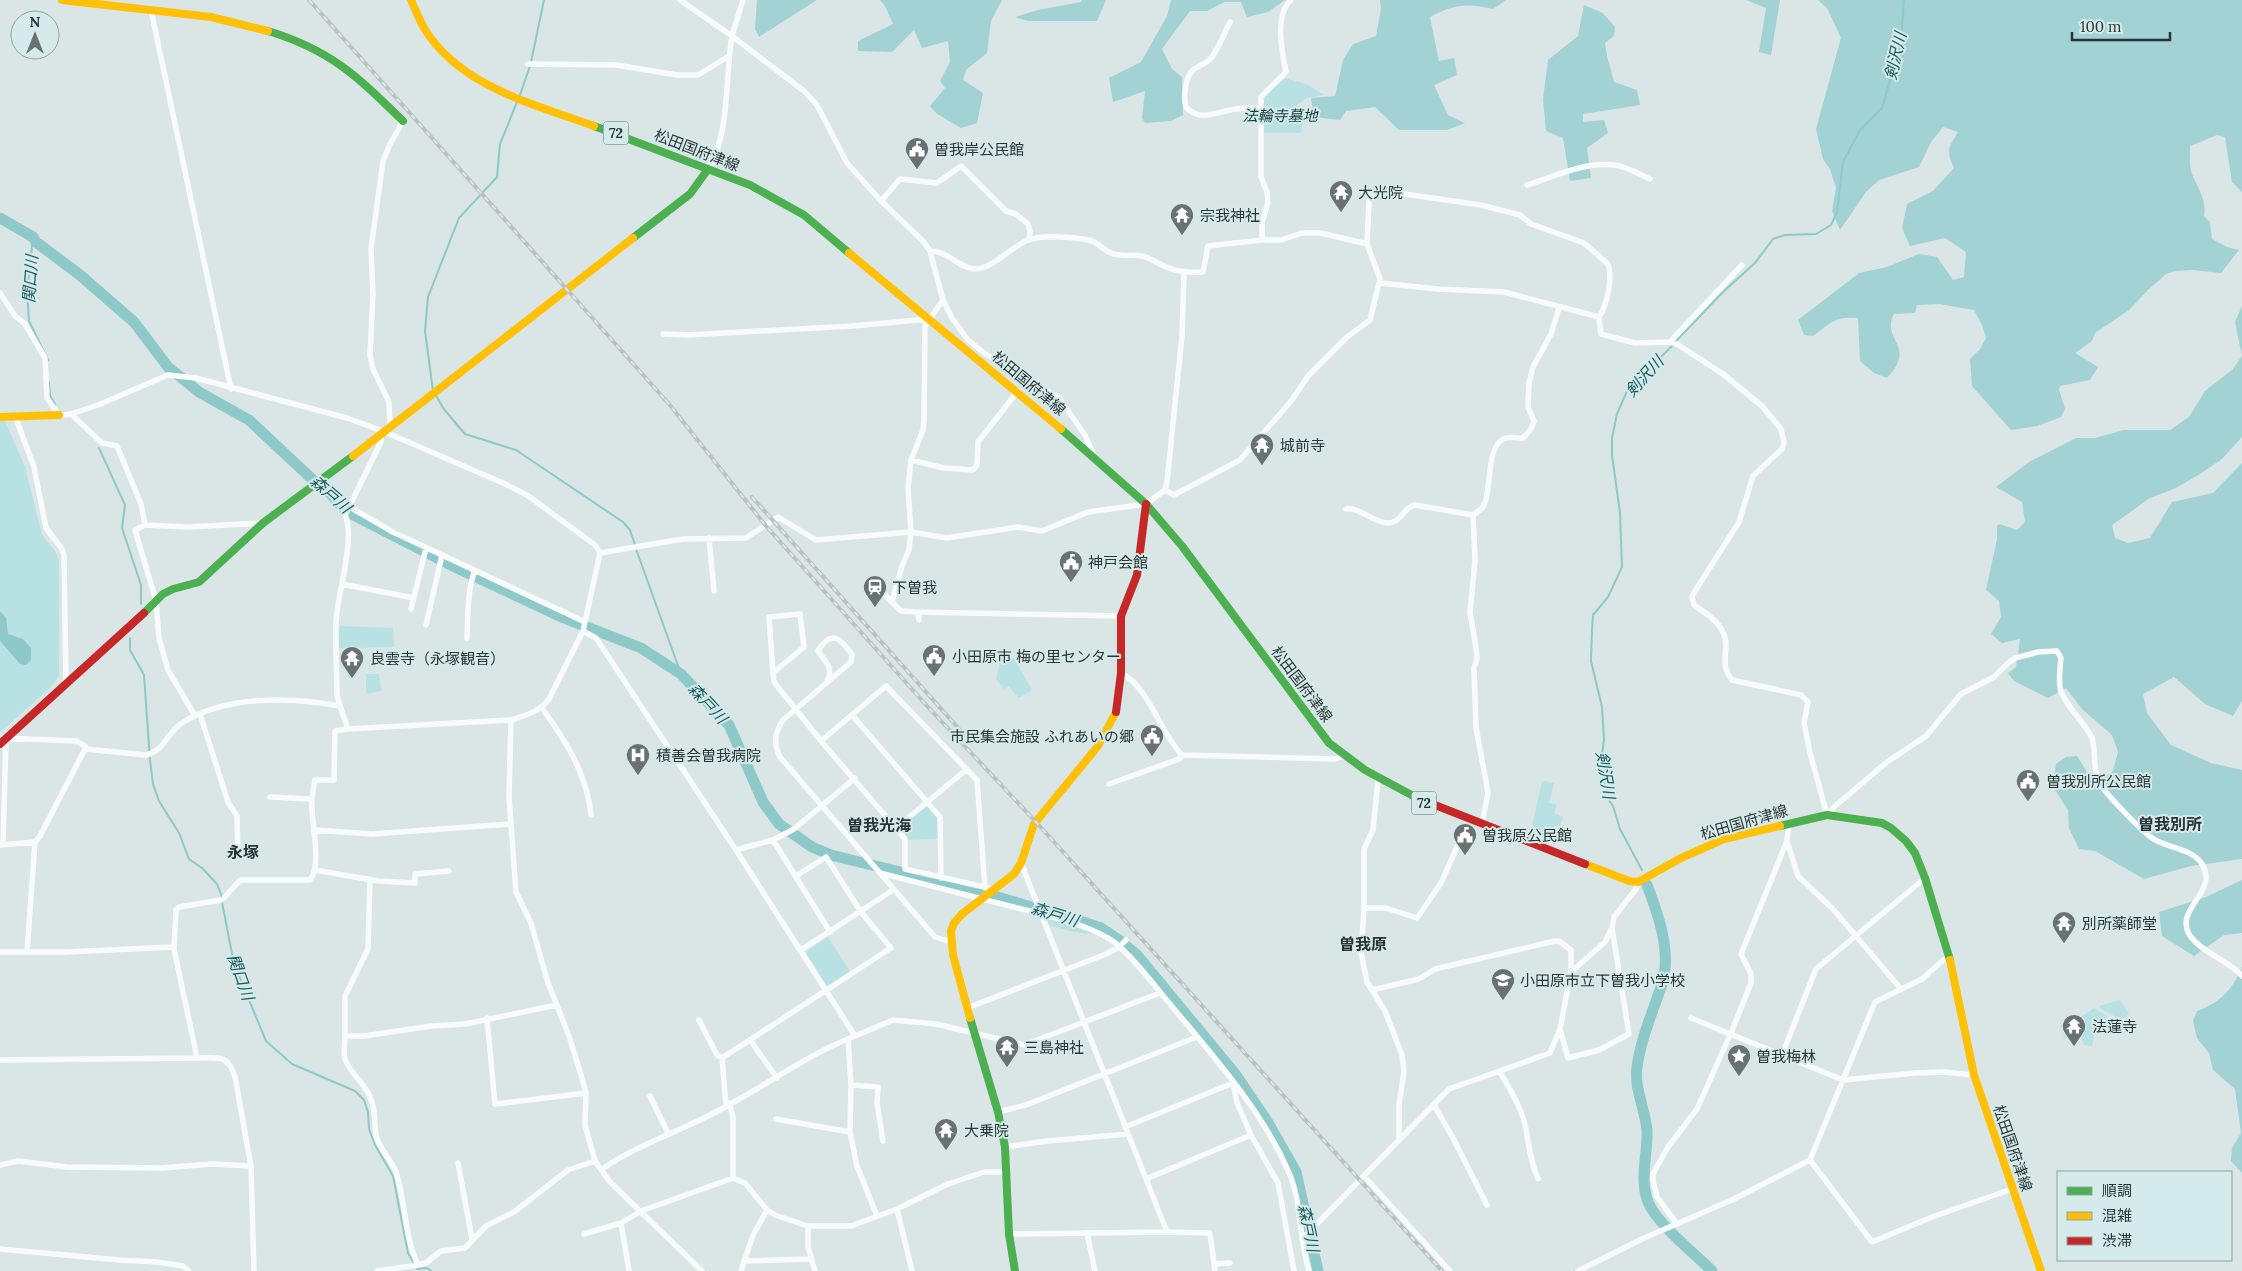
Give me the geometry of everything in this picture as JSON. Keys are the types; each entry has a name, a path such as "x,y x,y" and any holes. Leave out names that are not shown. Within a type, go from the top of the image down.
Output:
{"main road":[{"path":"62,0 206,16 266,28 316,49 349,69 403,121"},
{"name":"松田国府津線","path":"412,0 424,28 439,48 458,66 478,80 519,98 772,195 804,215 1018,391 1094,456 1146,504 1182,546 1329,743 1343,756 1378,780 1425,803 1482,823 1629,881 1638,882 1702,847 1724,839 1789,823 1827,815 1863,819 1882,823 1891,828 1915,853 1925,878 1949,955 1974,1075 2041,1271"},
{"path":"2,740 124,633 156,601 173,589 199,582 263,523 385,431 690,194 708,169"},
{"path":"0,417 59,415"},
{"path":"1014,1271 1009,1234 1005,1147 998,1112 974,1033 950,942 954,923 989,888 1014,874 1021,863 1034,824 1098,746 1110,727 1118,708 1121,673 1121,616 1137,574 1146,504"}],"street":[{"path":"680,0 732,36 804,91 817,105 847,163 923,241 930,251 943,300 952,318 967,339 984,353 1059,398 1085,435 1094,456"},
{"path":"708,169 719,145 732,36 743,0"},
{"path":"1262,240 1262,223 1268,202 1267,192 1261,177 1261,97 1286,72 1280,42 1284,7 1291,0"},
{"path":"152,10 231,389"},
{"path":"1230,22 1208,62 1193,70 1189,76 1185,93 1186,108 1194,115 1210,116 1238,108 1261,108"},
{"path":"530,65 616,65 677,75 698,75 729,56"},
{"path":"348,729 337,696 336,622 347,538 346,513 381,442 385,431 389,402 374,369 370,355 373,294 371,249 383,161 388,146 403,121"},
{"path":"1527,185 1570,172 1577,167 1614,165 1650,179"},
{"path":"882,201 900,179 937,184 961,166 1006,210 1016,214 1028,224 1030,231 1029,240"},
{"path":"1165,490 1174,495 1240,460 1292,400 1308,376 1347,337 1370,320 1380,283 1367,244 1369,201 1371,195 1375,192 1391,192 1481,205 1520,215 1531,224 1584,243 1608,264 1610,276 1604,310 1599,317 1601,334 1635,343 1674,343 1723,374 1762,406 1781,429 1784,442 1782,449 1753,476 1739,522 1695,591 1693,601 1694,605 1718,624 1724,634 1724,663 1727,674 1732,680 1801,696 1808,702 1804,723 1819,790 1827,815"},
{"path":"930,251 940,252 962,266 976,269 990,266 1012,248 1029,240 1047,237 1090,240 1110,253 1124,257 1144,256 1166,267 1184,273 1203,272 1208,246 1262,240 1281,240 1302,233 1321,233 1367,244"},
{"path":"1674,343 1742,266"},
{"path":"600,553 683,539 746,538 778,517 816,540 911,532 947,538 1018,527 1042,531 1088,512 1146,504 1165,490 1167,482 1182,336 1184,273"},
{"path":"1380,283 1437,289 1504,292 1599,317"},
{"path":"0,294 15,316 25,324 45,358 47,398 59,415 71,414 98,405 168,375 180,375 347,418 385,431 527,495 595,545 600,553 583,632 554,690 542,708 511,720 336,731 334,780 315,780 312,799 315,870 310,880 240,880 223,899 179,907 176,910 174,947 180,984 197,1058"},
{"path":"892,602 902,566 909,550 911,532 908,488 911,460 924,420 925,326 943,300"},
{"path":"1472,515 1485,504 1489,488 1490,463 1499,443 1506,438 1522,438 1532,429 1534,421 1528,407 1529,383 1533,368 1551,334 1559,308"},
{"path":"663,334 688,335 852,326 931,318"},
{"path":"911,460 944,468 973,470 977,465 978,442 1018,391"},
{"path":"71,414 102,443 117,446 141,504 145,525"},
{"path":"15,416 34,467 46,528 62,549 64,555 66,684"},
{"path":"321,479 348,506 426,548 585,622"},
{"path":"1346,509 1354,510 1386,523 1397,520 1411,506 1416,505 1472,515"},
{"path":"1472,515 1475,560 1470,612 1476,653 1474,668 1476,728 1488,793 1482,823"},
{"path":"238,856 237,816 228,802 197,715 168,670 159,638 156,601 135,530 145,525 188,527 263,523"},
{"path":"709,538 714,591"},
{"path":"411,608 426,548"},
{"path":"426,625 442,555"},
{"path":"466,638 472,578 475,570"},
{"path":"342,584 414,598"},
{"path":"882,592 900,611 1121,616"},
{"path":"918,612 919,620"},
{"path":"773,674 804,647 800,614 769,617 773,674 774,682 795,710 821,741 855,778 905,839 905,869 989,888 977,780 886,686 821,741"},
{"path":"583,632 596,638 736,850 855,1036"},
{"path":"827,682 830,675 830,665 818,651 830,638 834,638 838,639 852,654 851,662 795,710 777,729 775,748 780,757 821,806 935,937 950,942"},
{"path":"1827,815 1887,762 1926,736 1961,694 1994,677 2015,658 2038,652 2057,650 2061,654 2058,680 2060,693 2092,738 2096,775 2100,784 2150,837 2190,854 2202,864 2206,876 2205,888 2187,913 2189,933 2199,944 2242,976"},
{"path":"1121,673 1145,696 1175,748 1182,755 1335,759 1343,756"},
{"path":"85,749 153,753 165,744 180,724 197,715 249,701 297,700 340,706"},
{"path":"542,708 559,732 582,775 587,788 591,815"},
{"path":"852,715 940,817 941,878"},
{"path":"511,720 510,824 516,892 532,923 548,983 569,1036 586,1093 585,1125 595,1161 601,1170 641,1212 702,1271"},
{"path":"35,842 2,845 2,740 77,741 85,746 85,749"},
{"path":"28,952 35,842 85,749"},
{"path":"1109,784 1179,759 1182,755"},
{"path":"896,828 967,770"},
{"path":"736,850 773,840 792,830 855,778"},
{"path":"1378,780 1373,830 1364,849 1364,908 1361,953 1367,982 1385,1010 1404,1064 1399,1105 1398,1138"},
{"path":"270,797 312,799"},
{"path":"1364,908 1386,908 1417,918 1441,883 1469,820"},
{"path":"1789,823 1788,841 1798,876 1826,902 1901,989"},
{"path":"313,830 372,834 510,824"},
{"path":"773,840 830,932"},
{"path":"1675,1224 1657,1197 1653,1174 1668,1147 1697,1109 1731,1033 1752,979 1741,957 1742,952 1788,841"},
{"path":"722,1058 891,948 861,912 826,857 796,876"},
{"path":"1021,863 1167,1232"},
{"path":"315,870 370,879 415,883 415,874 449,871"},
{"path":"878,871 1041,914 1090,929 1120,946 1247,1099 1289,1174 1296,1192 1304,1256 1309,1271"},
{"path":"1782,1055 1816,968 1925,878"},
{"path":"370,879 368,949 345,996 345,1060 349,1069 358,1077 371,1099 375,1111 376,1134 380,1145 396,1171 415,1266"},
{"path":"1571,972 1605,942 1612,928 1614,917 1636,889 1638,882"},
{"path":"801,950 893,890"},
{"path":"1560,1029 1568,1058 1599,1050 1629,1034 1612,928"},
{"path":"967,1008 1120,946 1126,940"},
{"path":"1302,1239 1364,1176 1398,1138 1449,1089 1550,1053 1560,1029 1571,972 1571,950 1559,941 1555,941 1435,969 1419,979 1372,990"},
{"path":"0,952 174,947"},
{"path":"1578,1271 1666,1228 1734,1199 1810,1160 1875,1002 1922,979 1949,955"},
{"path":"601,1170 621,1156 668,1133 703,1119 777,1078 805,1059 893,1020 936,1024 1024,1045 1160,993"},
{"path":"345,1036 364,1036 432,1026 464,1024 556,1005"},
{"path":"488,1018 495,1104 586,1093"},
{"path":"1691,1018 1843,1080 1915,1073 1944,1072 1974,1075"},
{"path":"699,1020 718,1055 722,1058 727,1105 733,1117 733,1178"},
{"path":"998,1112 1026,1105 1197,1037"},
{"path":"848,1039 851,1085 850,1132 857,1166 877,1216"},
{"path":"750,1040 777,1078"},
{"path":"0,1060 220,1058 230,1064 235,1077 251,1166 254,1271"},
{"path":"1500,1072 1519,1105 1526,1129 1532,1166 1538,1179"},
{"path":"1125,1127 1233,1083"},
{"path":"1233,1083 1237,1103 1251,1136 1278,1183 1294,1271"},
{"path":"851,1085 878,1087 883,1141"},
{"path":"650,1096 668,1133"},
{"path":"1434,1105 1487,1205"},
{"path":"776,1119 850,1132"},
{"path":"1005,1147 1047,1140 1128,1134"},
{"path":"1146,1178 1251,1136"},
{"path":"1810,1160 1872,1242 1932,1216 2012,1189"},
{"path":"0,1164 18,1161 67,1167 162,1168 212,1164 251,1166"},
{"path":"377,1271 415,1266 426,1263 440,1251 465,1248 486,1226 514,1212 568,1170 580,1164 595,1161"},
{"path":"458,1163 472,1240"},
{"path":"584,1234 622,1223 641,1212 733,1178 745,1183 766,1210 808,1226 851,1226 897,1209 948,1184 984,1172 1006,1172"},
{"path":"1364,1176 1450,1271"},
{"path":"897,1209 912,1271"},
{"path":"741,1271 753,1235 766,1210"},
{"path":"622,1223 629,1271"},
{"path":"808,1226 810,1259 815,1271"},
{"path":"1086,1233 1094,1271"},
{"path":"1009,1234 1210,1233 1214,1268 1230,1263"},
{"path":"0,1249 157,1262 183,1266 189,1271"},
{"path":"744,1261 810,1259"}],"green space":[{"name":"法輪寺墓地","path":"1286,78 1308,85 1324,95 1307,98 1294,107 1297,119 1303,122 1301,133 1264,133 1262,98"},
{"path":"0,421 5,421 25,467 42,535 55,551 59,561 59,676 48,690 0,732"},
{"path":"339,626 393,628 394,647 339,648"},
{"path":"1014,658 1032,690 1019,698 1008,686 1004,689 996,679 1000,662"},
{"path":"366,674 379,674 381,691 366,694"},
{"path":"1542,781 1554,783 1549,803 1557,805 1554,813 1563,817 1560,826 1555,826 1540,839 1539,844 1529,840"},
{"path":"928,804 939,817 939,839 908,840 898,828"},
{"path":"1046,918 1096,934 1072,931 1049,925"},
{"path":"828,937 851,973 830,986 827,986 807,954 807,951"},
{"path":"2120,1000 2129,1014 2121,1020 2099,1006"},
{"path":"2094,1008 2107,1016 2105,1023 2096,1026 2092,1046 2084,1045 2081,1037 2064,1038 2063,1025 2078,1019"}],"shaded area":[{"path":"757,0 817,0 759,37 755,29"},
{"path":"880,0 1002,0 991,21 987,53 966,70 963,80 983,93 977,123 961,128 937,114 930,106 945,88 940,81 950,62 948,41 922,48 914,30 892,52 858,51 858,41 893,24 885,6"},
{"path":"1082,0 1106,0 1097,21 1027,21 1015,17 1038,10 1081,2"},
{"path":"1171,0 1285,0 1268,12 1247,17 1241,2 1224,2 1207,11 1190,11 1162,49 1172,69 1182,77 1183,115 1171,121 1145,123 1142,118 1145,91 1113,102 1109,78 1141,62 1167,16"},
{"path":"1380,0 1506,0 1493,9 1468,5 1446,9 1430,17 1439,61 1454,58 1457,75 1434,85 1448,115 1465,123 1447,130 1399,130 1375,107 1346,111 1340,120 1314,117 1311,98 1335,96 1343,60 1353,44 1376,36 1381,8"},
{"path":"1746,0 1780,0 1771,55 1759,52 1766,8"},
{"path":"1818,0 2242,0 2242,192 2232,182 2225,137 2217,135 2190,146 2191,171 2203,200 2204,216 2210,222 2212,239 2227,247 2239,250 2221,273 2193,270 2176,271 2166,274 2129,310 2095,333 2092,341 2075,353 2098,367 2090,380 2060,386 2059,389 2065,409 2061,417 2037,426 2011,430 1972,386 1970,359 1980,349 1986,338 1974,310 1939,304 1917,305 1915,313 1894,314 1891,331 1899,350 1899,358 1896,367 1887,378 1874,373 1860,361 1858,318 1838,319 1813,336 1804,335 1798,320 1859,273 1887,267 1919,254 1937,257 1953,280 1964,277 1966,252 1945,238 1910,246 1902,228 1907,204 1933,191 1954,168 1949,150 1958,132 1943,127 1931,142 1919,167 1879,180 1866,192 1840,230 1832,211 1836,188 1830,169 1823,159 1816,129 1841,38 1827,8"},
{"path":"1584,5 1603,13 1615,27 1614,36 1605,43 1614,82 1637,90 1640,105 1583,114 1583,122 1604,120 1608,133 1587,148 1591,178 1570,181 1563,138 1546,131 1543,99 1548,60 1578,36"},
{"path":"2242,306 2242,356 2235,322"},
{"path":"2242,356 2242,437 2222,459 2203,472 2176,488 2150,498 2112,525 2115,538 2128,543 2150,538 2172,502 2213,493 2242,463 2242,701 2233,716 2205,704 2174,677 2143,694 2147,713 2171,745 2211,763 2242,770 2242,859 2191,866 2144,879 2095,851 2079,849 2069,828 2068,810 2053,787 2056,764 2066,757 2077,756 2090,777 2112,774 2118,752 2112,735 2082,709 2066,688 2048,698 2014,681 2008,673 2016,667 2020,639 2002,643 1991,634 2001,617 1999,601 1986,590 1997,539 1997,526 1999,524 2017,530 2025,522 2022,502 1996,487 2029,462 2076,438 2095,438 2124,430 2170,430 2189,417 2205,391 2232,370"},
{"path":"0,611 6,618 8,634 23,639 31,648 31,660 26,665 20,664 0,641"},
{"path":"2242,880 2242,933 2224,935 2194,956 2162,936 2159,912 2206,897"},
{"path":"2242,967 2242,1173 2231,1161 2232,1148 2241,1133 2235,1089 2213,1070 2209,1053 2197,1038 2193,1021 2197,1011 2212,1004 2225,994"}],"waterway":[{"path":"531,62 544,0"},
{"name":"剣沢川","path":"1676,341 1724,291 1755,263 1773,239 1785,235 1816,234 1831,225 1837,212 1843,162 1860,130 1882,108 1901,42 1904,0"},
{"path":"520,95 530,66"},
{"path":"433,391 425,331 428,297 459,218 497,177 500,144 517,102"},
{"name":"森戸川","path":"0,218 33,237 36,242 80,275 134,322 168,367 199,392 249,420 312,479 330,493 346,511 457,568 564,618 641,648 681,674 729,725 763,802 779,824 812,847 831,855 977,891 1080,921 1101,928 1119,940 1137,955 1236,1075 1267,1121 1296,1172 1318,1271"},
{"name":"関口川","path":"33,237 27,292 29,321 48,360"},
{"name":"剣沢川","path":"1642,870 1620,829 1613,806 1607,797 1601,762 1604,740 1602,707 1591,661 1592,629 1593,615 1608,597 1622,567 1620,513 1612,455 1612,438 1617,414 1627,391 1673,345"},
{"name":"関口川","path":"49,382 50,396 55,404"},
{"path":"436,395 443,408 465,434 516,450 623,522 630,530 635,545"},
{"name":"関口川","path":"99,448 125,505 122,528 141,585 141,604"},
{"path":"636,549 681,674"},
{"name":"関口川","path":"130,638 130,650 144,675 150,760 153,784 159,801 179,833 189,859 202,868 217,884 222,897"},
{"name":"剣沢川","path":"1647,885 1665,946 1665,972 1644,1035 1636,1075 1647,1130 1644,1175 1645,1193 1659,1220 1712,1271"},
{"name":"関口川","path":"222,902 234,964 266,1041 292,1064 355,1091 364,1100 368,1112 369,1129 375,1145 393,1176 408,1253 414,1263"},
{"path":"417,1269 427,1268 431,1271"}],"railway":[{"path":"309,0 669,404"},
{"path":"665,399 766,526 927,706 1036,822 1442,1271"},
{"path":"752,497 960,730"}],"traffic: fast":[{"path":"268,31 327,56 357,78 403,121"},
{"path":"594,126 750,185 804,215 849,253"},
{"path":"633,238 690,194 708,169"},
{"path":"1061,429 1146,504 1182,546 1329,743 1365,770 1417,798"},
{"path":"144,613 163,594 173,589 199,582 263,523 353,456"},
{"path":"1780,826 1827,815 1882,823 1891,828 1906,841 1915,853 1925,878 1950,960"},
{"path":"970,1018 998,1112 1005,1147 1009,1234 1015,1271"}],"traffic: slow":[{"path":"62,0 211,17 268,31"},
{"path":"411,0 424,28 439,48 457,65 500,91 594,126"},
{"path":"353,456 633,238"},
{"path":"849,253 1061,429"},
{"path":"0,417 59,415"},
{"path":"970,1018 953,955 951,931 954,923 962,914 1014,874 1021,863 1034,824 1098,746 1116,712"},
{"path":"1585,864 1629,881 1638,882 1681,858 1724,839 1780,826"},
{"path":"1950,960 1974,1075 2041,1271"}],"traffic: jam":[{"path":"1116,712 1121,673 1121,616 1137,575 1146,504"},
{"path":"0,744 144,613"},
{"path":"1417,798 1585,864"}],"place":[{"name":"曽我岸公民館","path":"917,170"},
{"name":"大光院","path":"1341,213"},
{"name":"宗我神社","path":"1182,236"},
{"name":"城前寺","path":"1262,466"},
{"name":"神戸会館","path":"1071,583"},
{"name":"下曽我","path":"875,608"},
{"name":"小田原市 梅の里センター","path":"934,677"},
{"name":"良雲寺（永塚観音）","path":"352,679"},
{"name":"市民集会施設 ふれあいの郷","path":"1152,757"},
{"name":"積善会曽我病院","path":"638,776"},
{"name":"曽我別所公民館","path":"2028,802"},
{"name":"曽我原公民館","path":"1465,856"},
{"name":"別所薬師堂","path":"2064,944"},
{"name":"小田原市立下曽我小学校","path":"1503,1001"},
{"name":"法蓮寺","path":"2074,1047"},
{"name":"三島神社","path":"1007,1068"},
{"name":"曽我梅林","path":"1739,1077"},
{"name":"大乗院","path":"946,1151"}],"district":[{"name":"曽我別所","path":"2170,824"},
{"name":"曽我光海","path":"879,825"},
{"name":"永塚","path":"243,852"},
{"name":"曽我原","path":"1363,944"}]}
